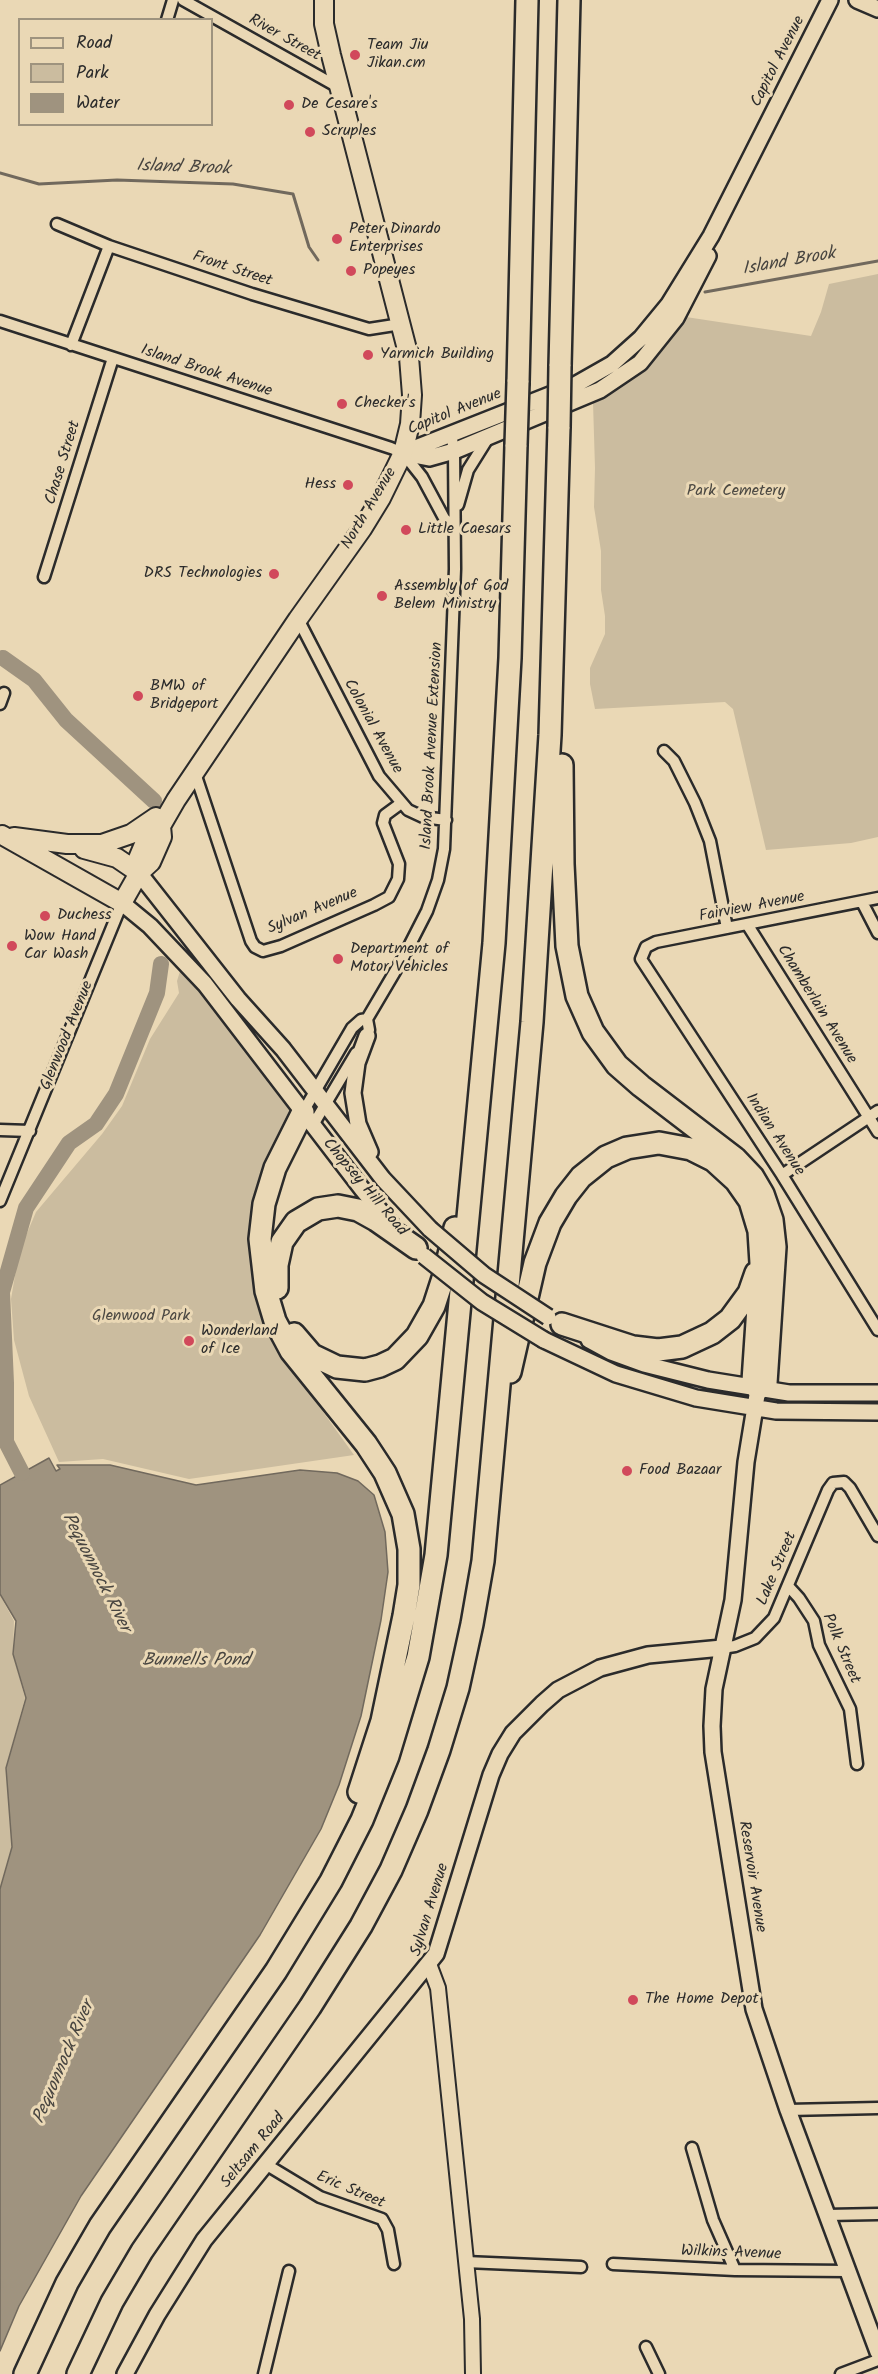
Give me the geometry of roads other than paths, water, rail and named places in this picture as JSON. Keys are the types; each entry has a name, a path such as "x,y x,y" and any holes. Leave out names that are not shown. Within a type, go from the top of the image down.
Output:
{"highway":[{"path":"25,2374 62,2293 100,2226 296,1940 347,1850 376,1788 403,1712 423,1634 439,1531 482,1086 505,777 518,382 527,0"},
{"path":"78,2374 108,2311 142,2251 328,1980 366,1917 400,1850 439,1750 465,1656 483,1561 538,937 553,672 569,0"},
{"path":"553,672 562,734 564,896 568,957 574,986 588,1023 617,1065 735,1158 747,1170 763,1194 772,1220 775,1247 766,1383 756,1399"},
{"path":"308,1118 286,1172 277,1206 273,1239 276,1288 285,1317 294,1335 312,1355 328,1364 346,1369 373,1368 395,1359 407,1348 430,1315 445,1272 482,1086"},
{"path":"296,1940 351,1815 376,1743 404,1616 409,1572 405,1525 391,1483 373,1454 291,1351 275,1321 266,1291 261,1247 264,1204 274,1168 308,1118"},
{"path":"492,1461 534,1263 554,1215 586,1171 613,1153 643,1144 667,1144 691,1149 713,1160 736,1181 750,1201 759,1231 761,1279 753,1381 756,1399"},
{"path":"276,1288 278,1257 286,1235 302,1217 318,1209 338,1206 358,1210 376,1220 420,1252"},
{"path":"555,1320 618,1343 650,1349 682,1347 705,1338 730,1319 749,1293 759,1263 759,1231"}],"main road":[{"name":"North Avenue","path":"176,800 298,619 362,529 381,498 403,453 410,424 412,402 409,357 338,87 324,24 324,0"},
{"name":"Capitol Avenue","path":"403,453 575,385 612,364 641,338 669,304 711,236 830,0"},
{"path":"857,0 878,9"},
{"name":"Capitol Avenue","path":"403,453 429,458 454,451 600,390 640,363 676,318 708,260 711,236"},
{"path":"1,835 91,845 120,839 152,820 176,800"},
{"name":"Glenwood Avenue","path":"122,903 139,873 148,865 155,852 162,837 161,826 176,800"},
{"name":"Chopsey Hill Road","path":"1,835 122,903 150,926 205,984 372,1202 420,1252 482,1302 544,1340 600,1368 648,1385 696,1398 756,1399 878,1393"},
{"name":"Chopsey Hill Road","path":"67,844 117,858 139,873 238,999 283,1049 383,1179 430,1229 484,1275 611,1352 644,1364 692,1377 800,1413 878,1412"},
{"path":"367,1036 355,1072 354,1104 361,1132 383,1179"},
{"name":"Reservoir Avenue","path":"756,1399 746,1462 735,1583 714,1689 713,1752 754,2009 788,2110 848,2271 872,2320 878,2352"},
{"name":"Sylvan Avenue","path":"429,1964 440,1944 493,1768 504,1746 523,1722 558,1690 600,1668 648,1655 722,1648"},
{"name":"Seltsam Road","path":"125,2374 157,2315 204,2240 429,1964"}],"street":[{"path":"168,18 173,0"},
{"name":"River Street","path":"183,0 338,87"},
{"name":"Front Street","path":"57,224 109,246 252,294 369,329 401,324"},
{"path":"71,345 109,246"},
{"name":"Island Brook Avenue","path":"0,321 403,453"},
{"name":"Chase Street","path":"44,577 113,358"},
{"name":"Island Brook Avenue Extension","path":"308,1118 326,1105 367,1036 368,1019 412,942 433,896 443,857 456,569 454,451 451,433"},
{"name":"Island Brook Avenue Extension","path":"454,529 468,470 489,436"},
{"path":"403,453 422,477 444,518 454,529"},
{"name":"Colonial Avenue","path":"298,619 379,776 400,804 419,816 446,819"},
{"path":"0,704 4,693"},
{"path":"664,751 674,761 710,841 727,928"},
{"name":"Sylvan Avenue","path":"195,773 250,941 263,951 281,946 389,897 398,879 399,864 383,823 385,815 400,804"},
{"name":"Fairview Avenue","path":"641,959 646,947 656,942 878,898"},
{"path":"861,902 878,933"},
{"name":"Glenwood Avenue","path":"0,1201 122,903"},
{"name":"Chamberlain Avenue","path":"747,924 873,1114 878,1132"},
{"name":"Indian Avenue","path":"641,959 782,1175 878,1330"},
{"name":"Island Brook Avenue Extension","path":"308,1118 315,1091 352,1028 361,1020 368,1019"},
{"path":"782,1175 873,1114"},
{"path":"0,1130 30,1131"},
{"name":"Lake Street","path":"722,1648 741,1644 759,1634 774,1618 833,1483 840,1481 850,1488 878,1536"},
{"name":"Polk Street","path":"789,1587 814,1621 819,1645 850,1709 857,1764"},
{"name":"Sylvan Avenue","path":"429,1964 438,1989 472,2322 473,2374"},
{"path":"788,2110 878,2108"},
{"path":"692,2148 713,2220 735,2270"},
{"name":"Eric Street","path":"267,2165 320,2197 382,2219 388,2230 394,2264"},
{"path":"827,2215 878,2214"},
{"path":"466,2262 581,2266"},
{"name":"Wilkins Avenue","path":"614,2264 735,2270 848,2271"},
{"path":"264,2374 289,2271"},
{"path":"646,2346 659,2374"},
{"path":"842,2374 878,2360"}],"water":[{"name":"Bunnells Pond","path":"49,1458 56,1471 60,1469 57,1465 110,1465 196,1485 300,1470 337,1473 358,1481 374,1495 385,1532 388,1572 381,1620 361,1716 339,1785 321,1829 260,1935 81,2196 19,2306 0,2351 0,1889 12,1847 6,1768 26,1698 13,1654 16,1621 0,1594 0,1485"}],"waterway":[{"name":"Island Brook","path":"0,173 39,184 117,180 233,184 293,194 309,247 318,260"},
{"name":"Island Brook","path":"705,292 878,261"},
{"name":"Pequonnock River","path":"3,658 34,680 66,720 154,801"},
{"name":"Pequonnock River","path":"22,1473 6,1442 2,1292 26,1208 69,1143 96,1124 116,1094 157,993 161,964"}],"place":[{"name":"Team Jiu Jikan.cm","path":"355,55"},
{"name":"De Cesare's","path":"289,105"},
{"name":"Scruples","path":"310,132"},
{"name":"Peter Dinardo Enterprises","path":"337,239"},
{"name":"Popeyes","path":"351,271"},
{"name":"Yarmich Building","path":"368,355"},
{"name":"Checker's","path":"342,404"},
{"name":"Hess","path":"348,485"},
{"name":"Little Caesars","path":"406,530"},
{"name":"DRS Technologies","path":"274,574"},
{"name":"Assembly of God Belem Ministry","path":"382,596"},
{"name":"BMW of Bridgeport","path":"138,696"},
{"name":"Duchess","path":"45,916"},
{"name":"Wow Hand Car Wash","path":"12,946"},
{"name":"Department of Motor Vehicles","path":"338,959"},
{"name":"Wonderland of Ice","path":"189,1341"},
{"name":"Food Bazaar","path":"627,1471"},
{"name":"The Home Depot","path":"633,2000"}],"park label":[{"name":"Park Cemetery","path":"736,492"},
{"name":"Glenwood Park","path":"141,1317"}]}
